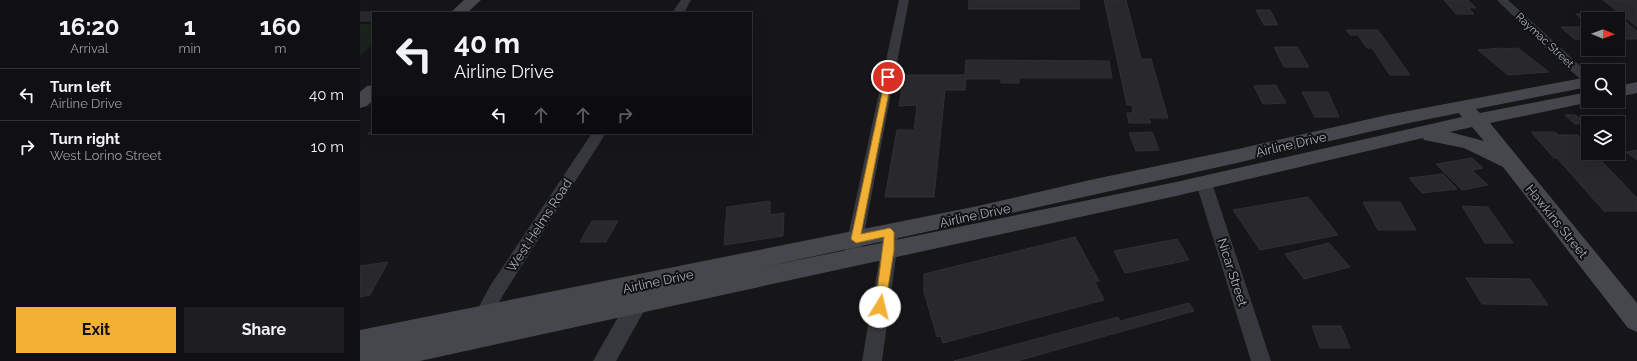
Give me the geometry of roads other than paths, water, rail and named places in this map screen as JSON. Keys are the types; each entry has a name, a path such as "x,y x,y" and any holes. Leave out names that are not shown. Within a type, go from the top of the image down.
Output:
{"main road":[{"path":"459,12 473,0"},
{"path":"1625,76 1637,73"},
{"name":"Airline Drive","path":"360,341 1204,183 1403,136 1470,113 1581,83"},
{"path":"1625,90 1637,87"},
{"path":"360,102 372,91"},
{"name":"Airline Drive","path":"889,241 1014,206 1090,187 1238,156 1379,123 1581,99"},
{"name":"Hawkins Street","path":"1470,113 1637,321"},
{"path":"1403,136 1448,137 1472,143 1511,163"},
{"name":"Airline Drive","path":"367,361 637,304 750,278 853,249"}],"street":[{"path":"679,12 686,0"},
{"path":"853,249 904,0"},
{"name":"Raymac Street","path":"1502,0 1581,75"},
{"name":"West Helms Road","path":"482,318 496,291 598,134"},
{"name":"Nicar Street","path":"1204,183 1261,361"},
{"path":"872,361 889,241"},
{"path":"604,361 637,304"}]}
